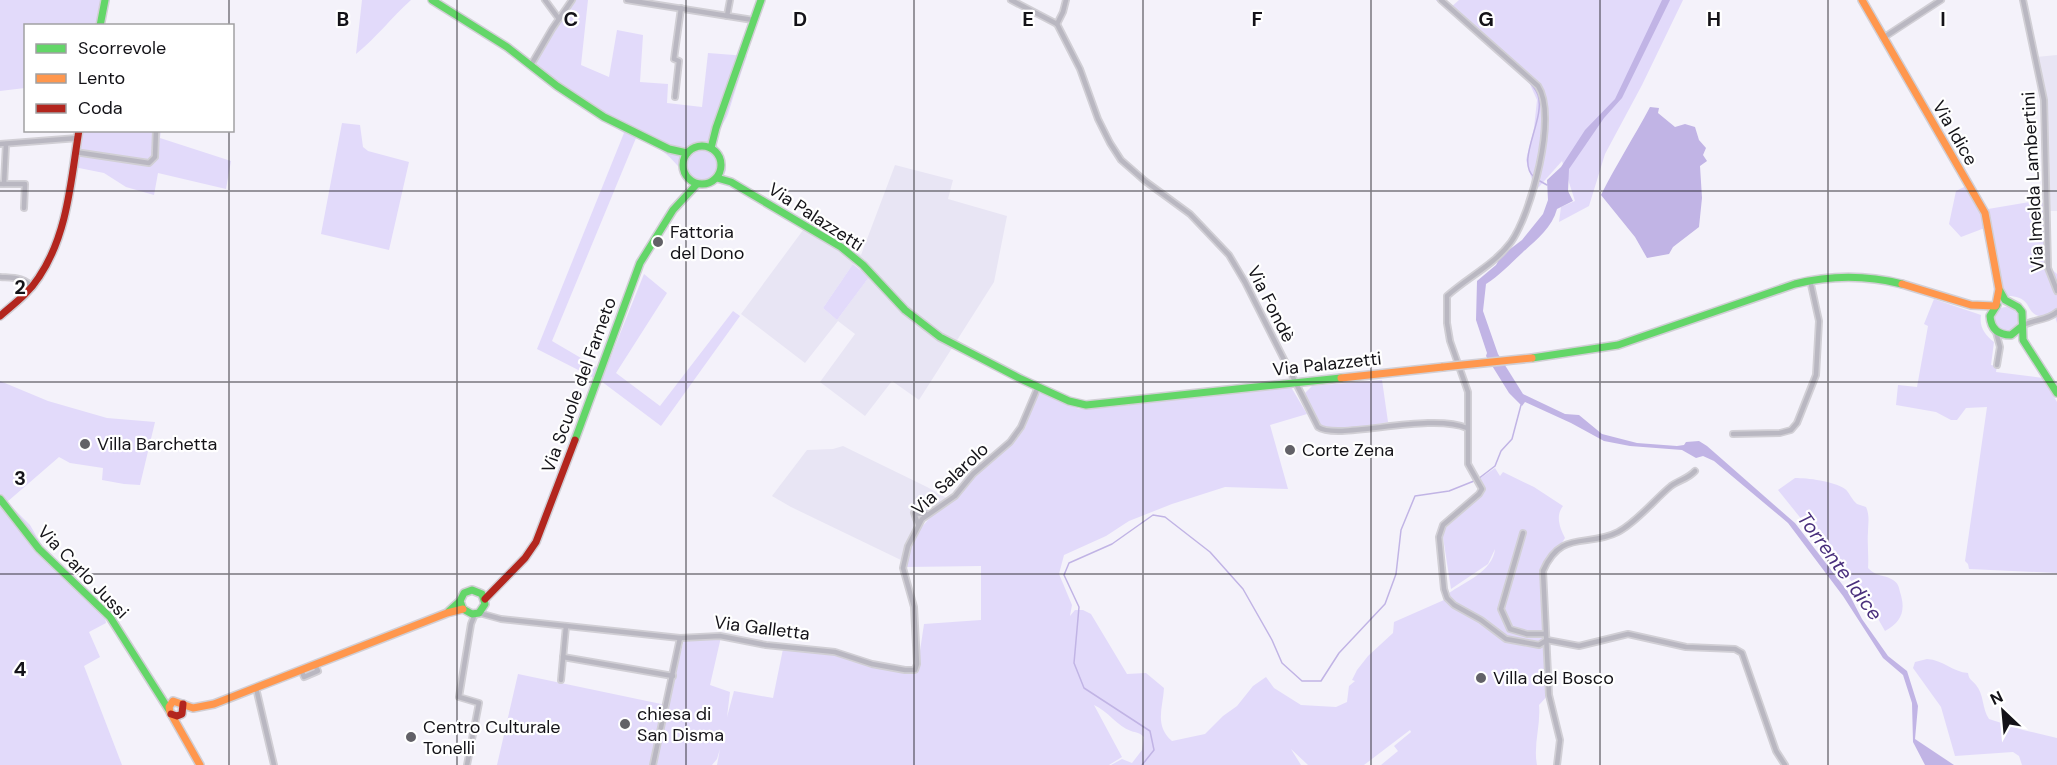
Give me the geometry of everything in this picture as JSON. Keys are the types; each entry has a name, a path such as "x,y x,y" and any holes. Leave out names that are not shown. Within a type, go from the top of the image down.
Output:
{"main road":[{"path":"100,24 105,0"},
{"path":"432,0 507,47 557,86 604,117 669,149 678,155 683,163"},
{"path":"722,168 717,178 706,184 697,184 689,181 683,170 683,163 687,153 698,146 708,147 714,135 761,0"},
{"name":"Via Idice","path":"1862,0 1985,213 1999,289 1996,306 1990,318"},
{"path":"0,316 32,288 50,261 60,236 79,134"},
{"name":"Via Palazzetti","path":"708,147 717,153 722,168 731,182"},
{"path":"669,149 687,153"},
{"name":"Via Palazzetti","path":"717,178 731,182 841,247 863,265 905,310 940,337 1038,387 1069,401 1086,405 1591,350 1617,345 1810,280 1845,275 1874,277 1923,289 1978,307 1996,306"},
{"name":"Via Scuole del Farneto","path":"688,191 689,181"},
{"name":"Via Scuole del Farneto","path":"471,612 515,570 536,542 640,264 650,244 688,191 697,184"},
{"name":"Via Idice","path":"1999,289 2008,302 2022,312"},
{"path":"1996,306 2008,302"},
{"name":"Via Palazzetti","path":"1978,307 1990,318"},
{"path":"2022,312 2026,347"},
{"path":"1990,318 1992,328 1996,332 2016,337 2026,347 2057,393"},
{"path":"2009,335 2022,326"},
{"name":"Via Carlo Jussi","path":"0,499 39,549 110,617 175,713 175,724 200,765"},
{"name":"Via Galletta","path":"447,613 468,591 477,590 483,599"},
{"path":"460,601 471,612"},
{"name":"Via Galletta","path":"186,706 214,704 447,613 471,612"},
{"path":"162,697 179,701 186,706"},
{"path":"173,701 169,705 175,713"},
{"name":"Via Carlo Jussi","path":"175,713 186,706"}],"street":[{"path":"545,0 558,19"},
{"path":"531,65 572,0"},
{"path":"627,0 753,20"},
{"path":"727,16 730,0"},
{"path":"1011,0 1057,24 1066,0"},
{"path":"1441,0 1521,70 1542,92 1545,106 1544,137 1536,178 1522,224 1510,243 1488,266 1466,279 1447,296 1450,341 1468,392 1468,464 1482,489 1443,525 1439,537 1443,584 1447,598 1454,605 1481,620 1506,639 1539,645 1546,637"},
{"path":"1883,38 1941,0"},
{"name":"Via Imelda Lambertini","path":"2023,0 2044,100 2048,268 2057,291"},
{"path":"675,96 679,61 674,59 681,8"},
{"name":"Via Fondè","path":"1057,24 1080,69 1098,119 1121,160 1145,182 1190,214 1229,255 1245,282 1314,421 1322,430 1337,431 1425,422 1447,423 1467,428"},
{"path":"75,152 149,163 155,157 156,132"},
{"path":"24,208 25,184 2,184 3,144 79,134"},
{"path":"23,281 34,278 50,261"},
{"path":"0,277 23,281 30,284 32,288"},
{"path":"1733,434 1780,433 1791,430 1797,423 1816,375 1820,321 1810,280"},
{"path":"8,311 22,293 23,281"},
{"path":"2022,312 2035,320"},
{"path":"2022,326 2057,312"},
{"path":"1996,332 2000,347 1997,365"},
{"path":"2000,347 2009,335"},
{"name":"Via Salarolo","path":"916,669 914,612 903,565 908,546 918,524 926,514 955,496 973,474 1010,442 1021,427 1038,387"},
{"path":"1557,765 1560,740 1549,695 1546,637 1543,571 1547,562 1562,547 1573,541 1616,533 1674,484 1686,479 1695,471"},
{"path":"918,524 915,513 926,514"},
{"path":"1523,533 1502,609 1510,629 1579,646 1628,634 1686,647 1734,649 1742,653 1776,751 1785,765"},
{"path":"483,599 491,616"},
{"path":"467,765 479,703 459,697 471,612"},
{"name":"Via Galletta","path":"471,612 501,619 680,638 720,636 766,645 835,652 872,664 911,671 916,669"},
{"path":"561,680 566,626"},
{"path":"653,765 680,638"},
{"path":"563,657 673,676"},
{"path":"256,688 274,765"}],"shaded area":[{"path":"0,0 104,0 100,24 24,24 24,88 0,91"},
{"path":"362,0 411,0 356,54"},
{"path":"570,0 588,0 581,65 609,77 617,30 643,35 640,82 668,84 667,103 702,107 708,53 747,56 728,114 717,137 718,149 725,161 726,170 715,184 695,189 671,158 656,147 636,138 552,341 598,368 594,378 537,349 624,133 568,98 529,69"},
{"path":"1459,0 1683,0 1642,85 1605,154 1589,206 1559,222 1561,207 1575,201 1562,161 1530,197 1532,180 1526,160 1534,128 1537,100 1529,82 1450,8"},
{"path":"1662,0 1670,0 1622,98 1604,118 1569,169 1568,191 1573,201 1557,209 1543,233 1486,284 1483,311 1498,354 1523,394 1565,414 1579,415 1602,434 1637,443 1677,446 1684,445 1686,442 1699,441 1795,523 1848,592 1862,619 1888,656 1907,671 1918,706 1915,739 1954,765 1925,765 1913,742 1912,703 1903,675 1883,658 1843,596 1788,523 1714,461 1703,456 1696,458 1682,450 1630,446 1604,441 1525,402 1522,406 1509,393 1486,356 1476,320 1477,281 1496,265 1501,256 1522,240 1543,214 1548,200 1547,180 1561,167 1585,130 1615,99"},
{"path":"2057,55 2057,211 2047,211 2044,91 2036,57"},
{"path":"1650,107 1659,108 1658,113 1675,127 1685,124 1695,127 1699,140 1706,148 1703,155 1707,161 1700,166 1702,198 1699,227 1673,247 1669,254 1647,258 1635,237 1601,195"},
{"path":"342,123 360,125 363,147 368,151 409,162 389,250 321,234"},
{"path":"79,132 161,132 160,138 231,161 226,189 158,173 154,195 126,187 104,173 74,167"},
{"path":"895,165 953,180 948,199 1007,216 994,282 919,400 892,381 865,416 820,382 855,334 838,321 805,363 741,314 809,222 861,255","holes":["861,257 874,270 837,320 823,308 853,264"]},
{"path":"1972,183 1988,209 2047,199 2048,266 2057,274 2057,323 2055,316 2034,314 2020,298 2008,296 1995,298 1986,230 1982,229 1961,237 1949,224 1956,191"},
{"path":"853,264 869,277 837,320 823,308"},
{"path":"644,274 667,293 616,373 660,406 733,311 740,316 661,426 601,381"},
{"path":"1934,299 1981,315 1983,330 1994,342 1991,365 1997,366 1996,372 2043,378 2057,402 2057,573 1969,569 1965,561 1987,407 1966,408 1957,420 1951,420 1936,412 1896,405 1898,385 1917,387 1928,326 1924,324"},
{"path":"2001,307 2011,307 2018,314 2018,324 2011,331 2001,331 1994,324 1994,314"},
{"path":"1382,380 1388,422 1362,427 1332,429 1325,427 1314,417 1305,393 1312,386"},
{"path":"0,381 48,401 107,418 155,422 140,485 102,480 103,468 70,463 59,457 7,502 30,525 48,556 103,605 106,623 89,632 100,657 84,666 122,765 0,765"},
{"path":"1291,387 1307,414 1270,425 1288,489 1225,487 1129,521 1106,536 1064,555 1059,574 1072,605 1070,616 1075,610 1083,610 1091,614 1127,674 1146,673 1164,688 1161,722 1166,735 1172,741 1205,734 1237,706 1253,686 1266,677 1274,688 1301,705 1336,707 1347,702 1349,686 1355,681 1352,680 1357,670 1368,656 1393,633 1394,622 1444,600 1450,596 1449,593 1484,570 1489,564 1495,549 1488,564 1451,589 1442,531 1479,498 1477,492 1484,488 1479,479 1495,468 1500,476 1503,472 1534,487 1563,506 1559,518 1565,538 1547,566 1546,589 1550,633 1547,646 1550,693 1539,705 1537,765 1381,765 1398,751 1394,746 1411,732 1410,730 1364,765 1308,765 1291,749 1301,765 1111,765 1122,759 1132,763 1142,750 1144,737 1126,729 1094,705 1122,757 1109,765 717,765 720,749 712,765 497,765 518,674 666,705 684,640 721,637 710,685 730,692 727,717 734,691 773,698 783,649 835,654 885,669 917,671 924,624 981,620 981,566 906,567 909,549 920,529 934,513 956,497 975,476 1010,446 1025,428 1036,395 1041,393 1079,409"},
{"path":"843,446 948,499 922,521 903,561 772,496 807,450 833,449"},
{"path":"1795,478 1840,486 1857,504 1866,507 1868,513 1868,568 1895,581 1899,587 1903,604 1899,619 1885,631 1869,603 1778,490"},
{"path":"1927,659 1968,673 1979,689 1989,719 2057,738 2057,765 2022,765 2019,756 2013,752 1955,756 1941,707 1913,668 1915,662"}],"waterway":[{"path":"1437,0 1467,26"},
{"path":"1520,73 1538,95 1538,116 1528,161 1529,170 1534,177"},
{"path":"1538,180 1547,185"},
{"path":"1478,479 1495,466 1501,451 1512,439 1521,405"},
{"path":"1142,765 1154,750 1150,731 1084,688 1074,663 1079,607 1064,575 1069,563 1112,544 1153,515 1165,517 1210,552 1243,589 1272,640 1282,663 1302,681 1321,681 1339,653 1385,604 1396,574 1401,530 1415,496 1449,491 1474,481"}],"traffic: fast":[{"path":"100,24 105,0"},
{"path":"432,0 507,47 557,86 604,117 669,149 687,153"},
{"path":"711,148 761,0"},
{"path":"702,146 716,151 721,165 716,179 702,184 688,179 683,165 688,151 702,146"},
{"path":"717,178 731,182 841,247 863,265 905,310 940,337 1069,401 1086,405 1341,378"},
{"path":"575,440 640,263 673,210 697,184"},
{"path":"1532,358 1618,345 1808,281 1849,277 1902,284"},
{"path":"2000,291 2005,300 2022,312 2023,340 2057,393"},
{"path":"1997,305 1990,316 1996,330 2002,334 2011,335 2021,327"},
{"path":"0,499 39,549 110,617 169,710"},
{"path":"449,611 460,601 464,593 472,590 482,594 485,604 479,613 472,614 463,609 460,601"}],"traffic: slow":[{"path":"1862,0 1985,213 1999,289 1996,305"},
{"path":"1902,284 1971,305 1995,306"},
{"path":"1443,367 1532,358"},
{"path":"1341,378 1443,367"},
{"path":"200,765 170,712 169,707 173,701 193,708 214,704 447,613 463,609"}],"traffic: jam":[{"path":"0,316 35,283 49,260 67,206 79,132"},
{"path":"485,599 525,558 536,542 575,440"},
{"path":"171,714 177,716 182,714 183,704"}],"place":[{"name":"Fattoria del Dono","path":"658,242"},
{"name":"Villa Barchetta","path":"85,444"},
{"name":"Corte Zena","path":"1290,450"},
{"name":"Villa del Bosco","path":"1481,678"},
{"name":"chiesa di San Disma","path":"625,724"},
{"name":"Centro Culturale Tonelli","path":"411,737"}],"water label":[{"name":"Torrente Idice","path":"1840,566"}]}
